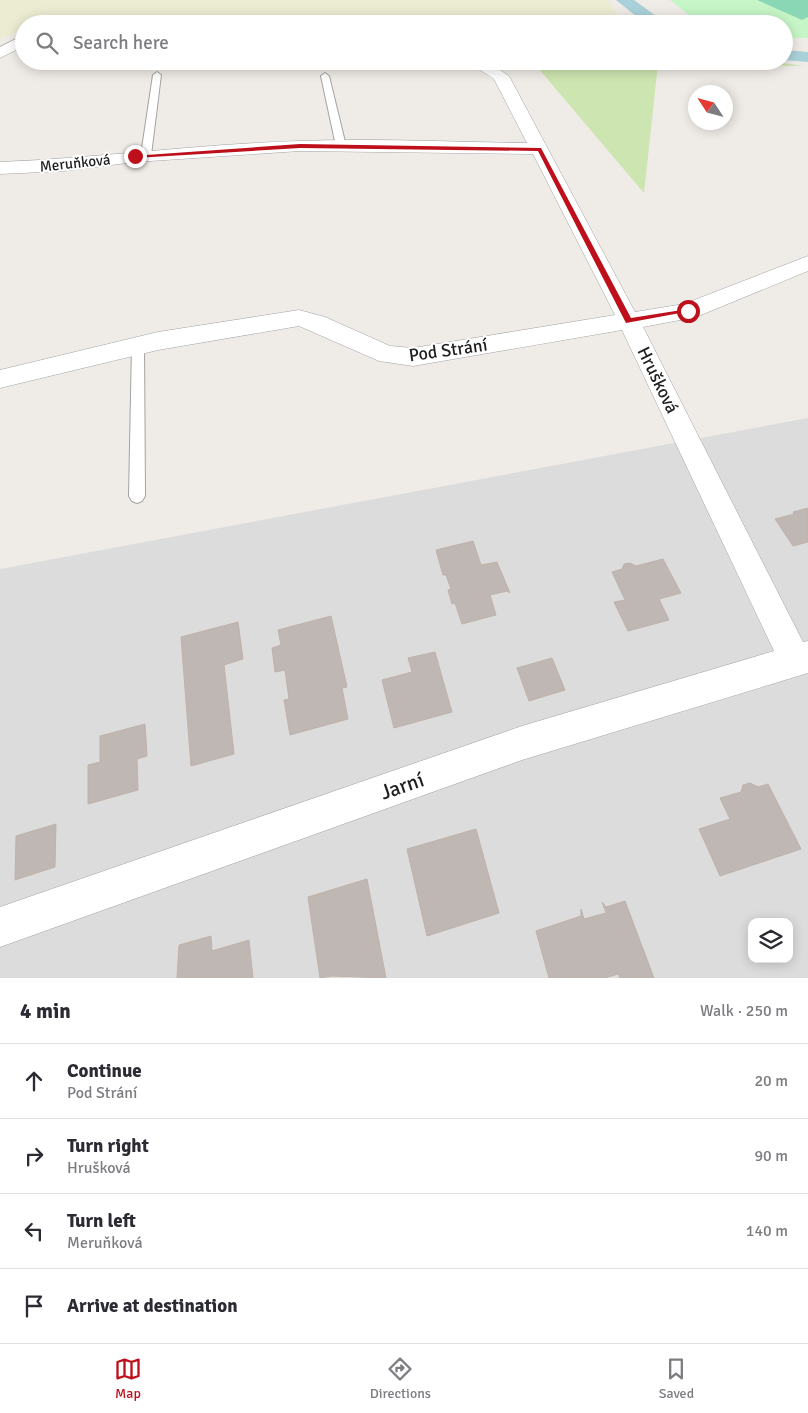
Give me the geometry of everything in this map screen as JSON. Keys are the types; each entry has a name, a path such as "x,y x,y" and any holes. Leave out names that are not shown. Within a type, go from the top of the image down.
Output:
{"street":[{"path":"0,53 15,44"},
{"name":"Hrušková","path":"490,70 501,76 629,321 801,659"},
{"name":"Meruňková","path":"0,168 64,165 146,155 300,146 539,149"},
{"name":"Pod Strání","path":"0,379 138,345 299,318 317,322 387,356 413,357 688,311 808,263"},
{"name":"Jarní","path":"0,927 522,744 801,659"}],"lane":[{"path":"146,155 158,75"},
{"path":"325,76 341,146"},
{"path":"137,496 138,345"}],"shaded area":[{"path":"808,418 808,978 0,978 0,569"}],"green space":[{"path":"0,0 608,0 617,15 15,15 15,33 0,39"},
{"path":"670,0 808,0 808,38 793,38 793,15 689,15"},
{"path":"757,0 808,0 808,17 802,20"},
{"path":"540,70 657,70 644,193"}],"building":[{"path":"808,508 808,542 793,546 775,519"},
{"path":"473,541 481,565 497,562 510,593 507,591 490,595 496,615 462,624 455,603 452,604 448,590 451,589 446,575 443,575 436,550"},
{"path":"663,559 681,593 659,599 669,620 628,631 614,602 625,600 612,572 622,569 624,564 630,563 636,566"},
{"path":"331,616 347,687 342,688 348,719 290,735 284,700 289,699 285,670 275,672 272,648 281,645 278,630"},
{"path":"238,622 243,659 224,665 234,754 191,766 181,637"},
{"path":"435,652 452,712 394,728 382,680 412,672 408,658"},
{"path":"552,658 565,690 529,701 517,668"},
{"path":"145,724 147,756 137,759 138,790 88,804 88,765 100,762 100,736"},
{"path":"750,783 758,787 768,784 801,849 720,876 699,829 730,819 720,798 741,792 743,785"},
{"path":"56,824 55,867 15,880 16,836"},
{"path":"476,829 499,913 427,936 407,849"},
{"path":"367,879 386,978 332,976 320,978 308,897"},
{"path":"625,901 654,978 620,978 618,974 605,978 549,978 536,931 581,916 581,909 584,919 606,913 602,902 606,907"},
{"path":"211,936 212,951 249,940 253,978 177,978 179,945"}],"waterway":[{"path":"624,0 643,15"},
{"path":"793,56 808,57"}],"route":[{"path":"135,156 300,146 539,149 629,321 688,311"}]}
